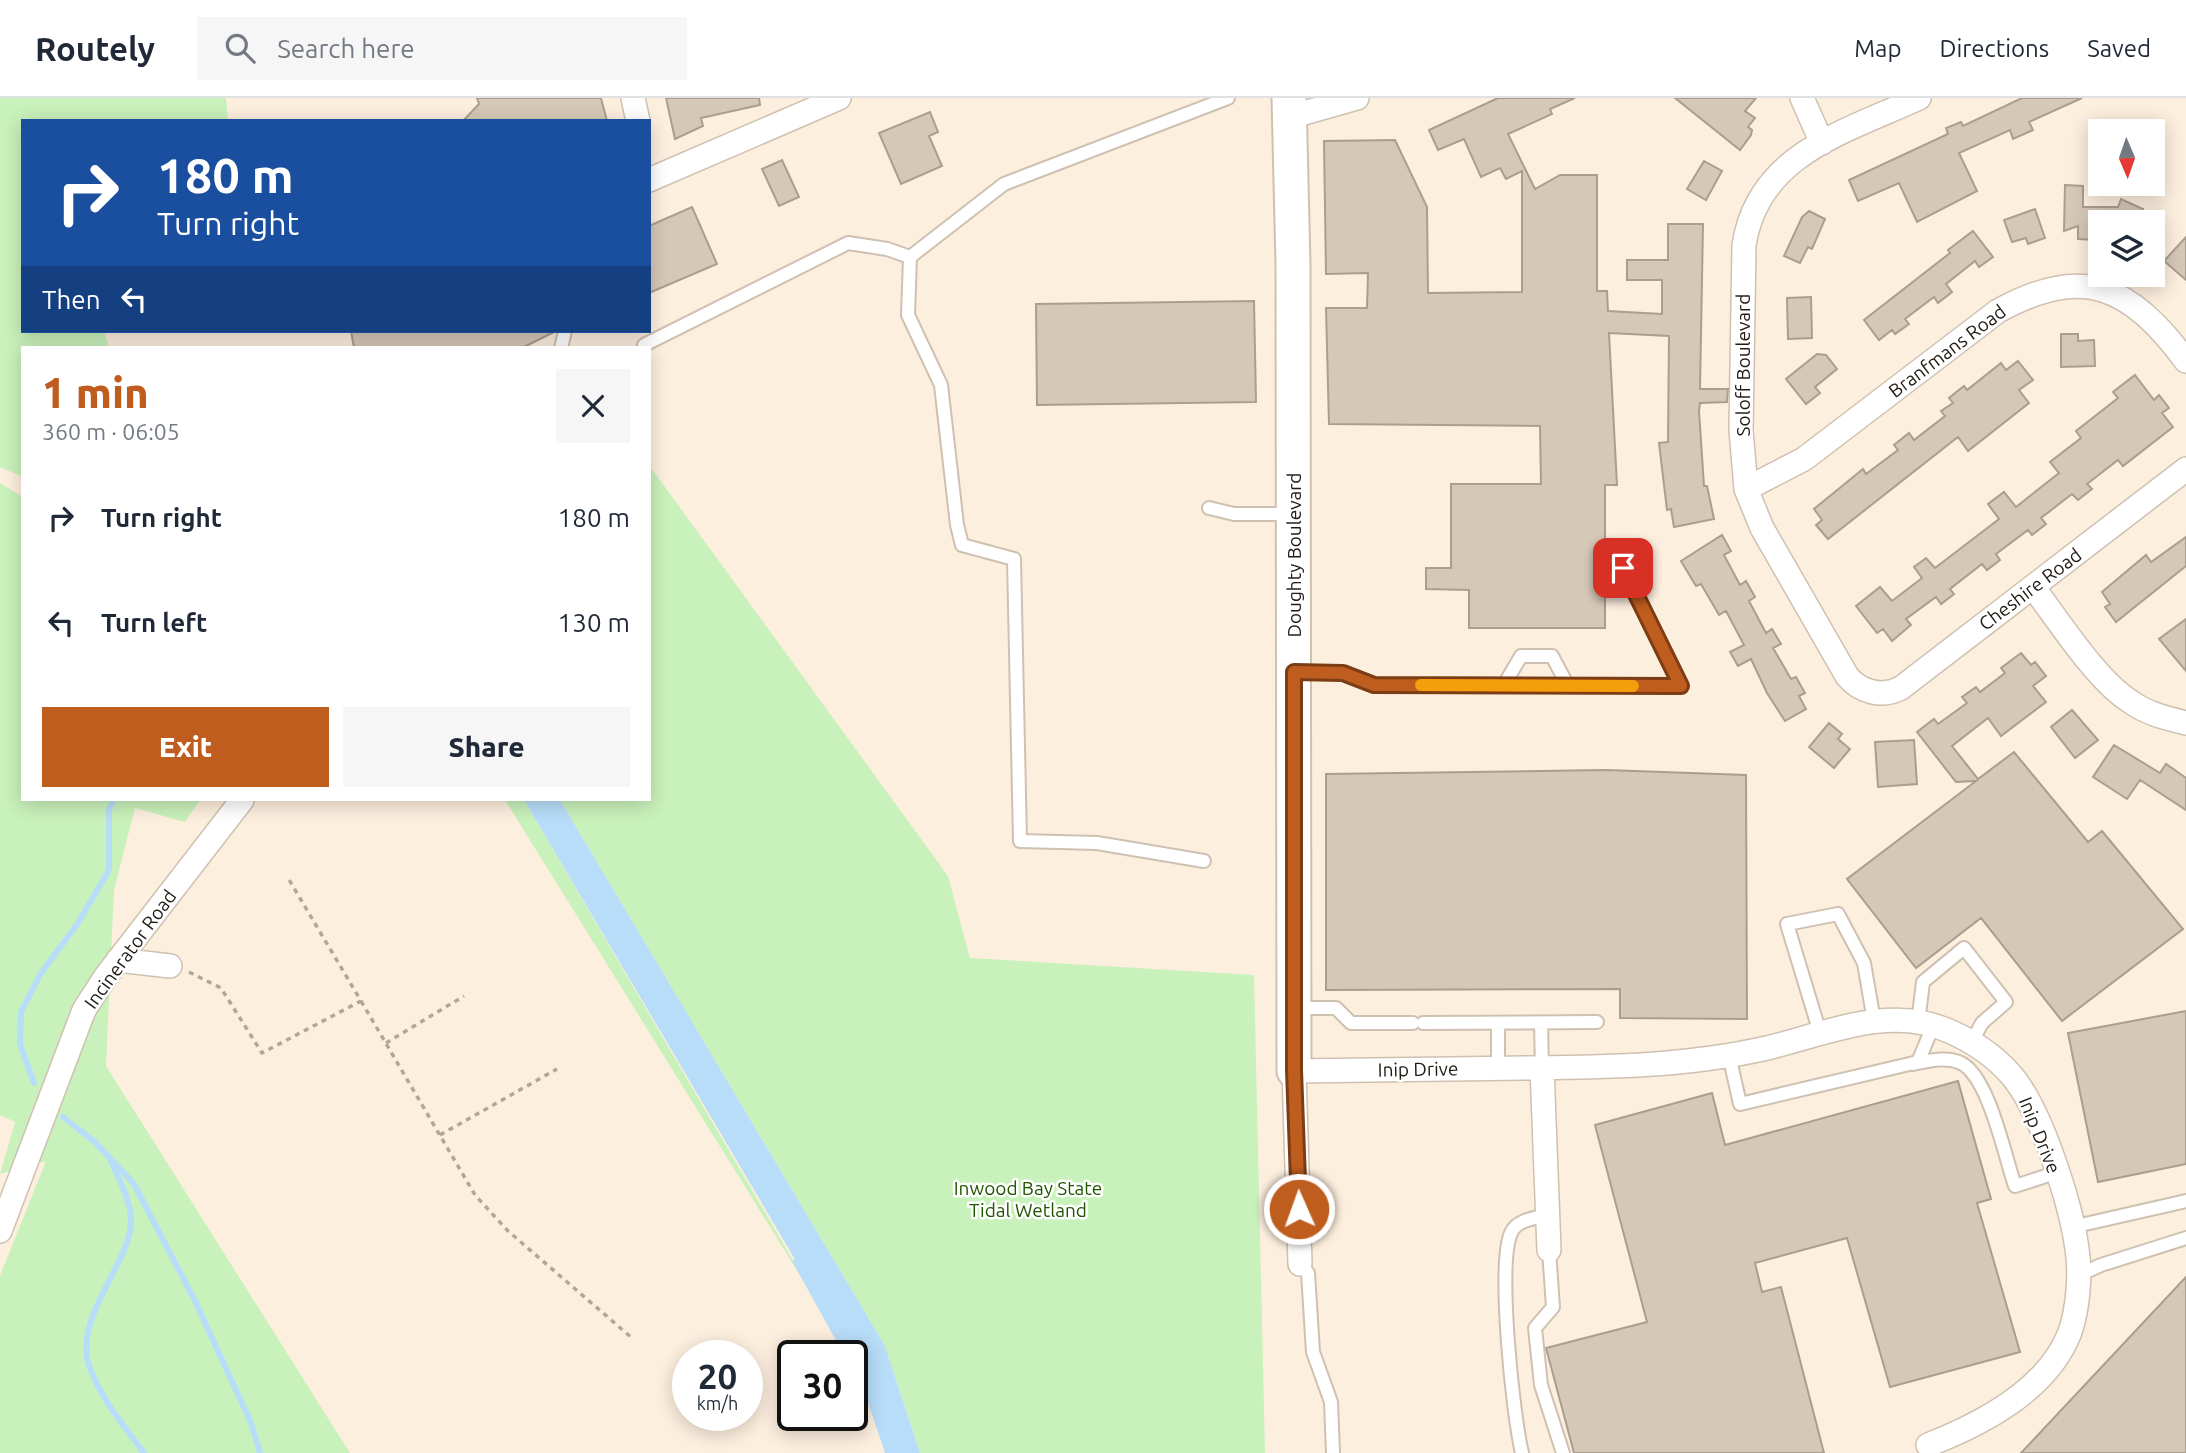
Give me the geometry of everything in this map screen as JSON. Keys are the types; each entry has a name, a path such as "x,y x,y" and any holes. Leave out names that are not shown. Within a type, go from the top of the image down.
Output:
{"main road":[{"name":"Doughty Boulevard","path":"1289,107 1294,514 1294,1070"}],"street":[{"path":"633,98 638,119"},
{"path":"651,177 839,98"},
{"path":"1289,107 1357,98"},
{"path":"1802,98 1822,143"},
{"name":"Soloff Boulevard","path":"1868,691 1847,676 1762,528 1746,489 1741,430 1746,227 1758,198 1787,163 1822,143 1919,98"},
{"name":"Branfmans Road","path":"1746,489 1804,459 1998,311 2029,294 2054,287 2086,286 2120,296 2151,318 2186,360"},
{"name":"Cheshire Road","path":"1868,691 1890,694 1900,688 2186,469"},
{"path":"2033,587 2104,678 2129,702 2156,716 2186,723"},
{"name":"Incinerator Road","path":"0,1231 71,1041 89,1002 241,801"},
{"path":"118,961 170,967"},
{"name":"Inip Drive","path":"1294,1070 1654,1066 1729,1055 1874,1021 1925,1025 1947,1030 1988,1052 2021,1089 2032,1109 2072,1227 2078,1251 2070,1332 2057,1356 2038,1379 1997,1411 1923,1449"},
{"path":"1542,1068 1549,1250"},
{"name":"Doughty Boulevard","path":"1294,1070 1300,1264"}],"lane":[{"path":"910,257 1004,184 1228,98"},
{"path":"643,345 848,243 887,249 910,257"},
{"path":"910,257 908,315 941,385 957,525 962,545 1014,559 1020,841 1097,843 1204,862"},
{"path":"1209,508 1234,514 1294,514"},
{"path":"1294,672 1343,673 1374,685 1681,686 1623,568"},
{"path":"1504,685 1521,656 1552,656 1568,686"},
{"path":"1820,1033 1787,924 1838,914 1864,963 1874,1021"},
{"path":"1729,1055 1740,1104 1918,1062 1925,1025 1923,982 1964,948 2006,1002 1982,1023 1971,1043"},
{"path":"1294,1008 1336,1008 1351,1023 1597,1022"},
{"path":"1498,1023 1498,1069"},
{"path":"1541,1023 1542,1068"},
{"path":"1909,1064 1948,1059 1964,1064 1979,1082 1988,1101 2015,1186 2055,1173"},
{"path":"2072,1227 2186,1201"},
{"path":"1522,1453 1514,1419 1506,1271 1511,1232 1522,1222 1547,1214"},
{"path":"2077,1276 2101,1265 2186,1238"},
{"path":"1549,1250 1553,1307 1535,1328 1541,1385 1563,1453"},
{"path":"1300,1264 1308,1273 1314,1352 1331,1402 1333,1453"}],"path":[{"path":"288,878 475,1195 508,1231 632,1338"},
{"path":"170,967 221,988 262,1053 361,1001"},
{"path":"386,1043 464,996"},
{"path":"439,1135 557,1069"}],"green space":[{"path":"0,98 226,98 228,119 21,119 21,333 105,333 108,346 21,346 21,476 0,467"},
{"name":"Inwood Bay State Tidal Wetland","path":"651,468 948,876 970,958 1254,975 1265,1453 920,1453 885,1346 561,801 651,801"},
{"path":"0,483 21,496 21,801 199,801 185,822 135,808 114,890 106,1066 350,1453 0,1453 0,1276 46,1161 0,1174 15,1122 0,1115"},
{"path":"506,801 525,801 829,1322"}],"water":[{"path":"525,801 561,801 885,1346 920,1453 885,1453 868,1403 868,1340 843,1340"}],"building":[{"path":"477,98 601,98 606,119 465,119 479,104"},
{"path":"666,98 759,98 760,105 701,118 703,126 675,139"},
{"path":"1498,98 1575,98 1550,109 1552,114 1508,134 1535,189 1560,175 1597,175 1597,291 1607,291 1608,311 1662,314 1662,280 1627,280 1627,260 1668,260 1668,224 1703,224 1700,389 1728,389 1727,402 1700,403 1699,411 1704,486 1707,486 1714,519 1674,527 1671,509 1667,510 1659,443 1668,442 1669,336 1609,333 1617,485 1605,485 1605,628 1469,628 1469,590 1426,589 1426,568 1451,568 1451,484 1541,484 1540,426 1329,424 1326,308 1367,308 1368,273 1326,274 1324,141 1395,140 1427,207 1428,293 1522,292 1522,171 1506,179 1500,168 1481,177 1464,139 1438,150 1429,130"},
{"path":"1675,98 1756,98 1745,111 1755,118 1748,127 1752,130 1751,135 1740,150"},
{"path":"2022,98 2082,98 2029,122 2033,130 2013,139 2010,130 1959,153 1977,191 1917,222 1899,183 1858,201 1849,180 1948,134 1946,128 1961,122 1963,126"},
{"path":"930,112 938,132 929,136 942,166 901,184 879,133"},
{"path":"782,160 799,197 779,206 762,169"},
{"path":"1704,161 1722,171 1706,200 1687,189"},
{"path":"2065,185 2083,186 2083,207 2118,207 2121,199 2143,209 2088,210 2088,240 2078,239 2078,226 2064,231"},
{"path":"692,207 717,264 651,292 651,225"},
{"path":"2035,209 2045,238 2028,244 2026,238 2012,242 2004,220"},
{"path":"1809,211 1825,219 1812,249 1808,247 1800,263 1784,256 1802,217"},
{"path":"1973,231 1993,257 1979,267 1975,261 1946,284 1952,292 1938,303 1934,297 1905,319 1909,324 1895,334 1892,330 1879,340 1864,320 1950,253 1948,250"},
{"path":"2186,237 2186,280 2165,260"},
{"path":"1811,297 1812,338 1788,339 1787,298"},
{"path":"1254,301 1256,402 1037,405 1036,304"},
{"path":"351,333 552,333 526,346 354,346"},
{"path":"2061,334 2078,334 2078,341 2094,340 2095,366 2061,367"},
{"path":"1817,354 1826,355 1837,369 1815,387 1820,393 1806,404 1786,379"},
{"path":"2018,361 2033,380 2019,390 2029,403 1968,451 1958,437 1828,539 1816,525 1822,520 1814,509 1863,469 1866,474 1898,450 1894,445 1909,433 1914,440 1945,416 1941,411 1953,403 1949,398 1964,386 1967,390 2001,363 2006,370"},
{"path":"2135,375 2154,400 2159,395 2169,408 2162,413 2173,427 2123,466 2118,460 2087,484 2092,489 2078,500 2072,494 2041,518 2046,524 2032,535 2028,530 1996,554 2000,560 1987,570 1982,564 1950,589 1954,594 1941,604 1936,597 1906,619 1911,625 1892,641 1883,629 1877,633 1856,606 1880,587 1892,601 1922,578 1914,567 1926,558 1935,568 1999,519 1988,504 2004,492 2016,507 2059,473 2050,462 2081,438 2076,431 2118,398 2113,392"},
{"path":"1722,535 1731,551 1724,555 1740,585 1746,581 1755,597 1749,601 1766,633 1772,629 1781,644 1773,648 1791,679 1796,677 1805,693 1799,696 1806,709 1785,721 1767,693 1751,659 1738,666 1730,652 1744,645 1726,611 1719,615 1701,584 1696,586 1681,561"},
{"path":"2186,537 2186,566 2116,622 2105,607 2110,604 2102,592 2146,555 2151,562"},
{"path":"2186,619 2186,671 2159,639"},
{"path":"2021,653 2031,665 2035,662 2046,676 2033,686 2046,702 2001,736 1988,718 1952,746 1978,779 2014,752 2088,842 2102,831 2183,929 2062,1021 1981,918 1916,968 1847,879 1976,781 1956,782 1917,732 1934,719 1938,724 1967,703 1962,697 1976,687 1980,692 2005,673 2001,668"},
{"path":"2072,710 2098,740 2075,758 2051,727"},
{"path":"1829,723 1842,734 1838,739 1850,749 1834,768 1809,747"},
{"path":"1914,740 1917,784 1878,787 1875,742"},
{"path":"2114,745 2160,773 2166,764 2186,778 2186,810 2140,780 2127,799 2093,777"},
{"path":"1606,770 1746,775 1747,1019 1620,1018 1620,989 1326,990 1326,774"},
{"path":"2186,1011 2186,1164 2098,1182 2068,1033"},
{"path":"1958,1081 1991,1199 1977,1203 2020,1352 1890,1387 1847,1238 1755,1263 1762,1292 1781,1287 1824,1453 1574,1453 1546,1348 1647,1322 1595,1125 1712,1093 1725,1145"},
{"path":"2186,1277 2186,1453 2021,1453"}],"waterway":[{"path":"34,1083 20,1044 21,1012 41,973 78,923 109,870 109,810 113,801"},
{"path":"63,1117 95,1142 134,1184 196,1303 251,1423 260,1453"},
{"path":"111,1161 127,1199 131,1223 128,1239 95,1311 86,1348 89,1366 100,1390 144,1453"},
{"path":"796,1262 839,1340"}],"slow traffic":[{"path":"1421,685 1633,686"}],"route":[{"path":"1299,1209 1294,1070 1294,672 1343,673 1374,685 1681,686 1623,568"}]}
